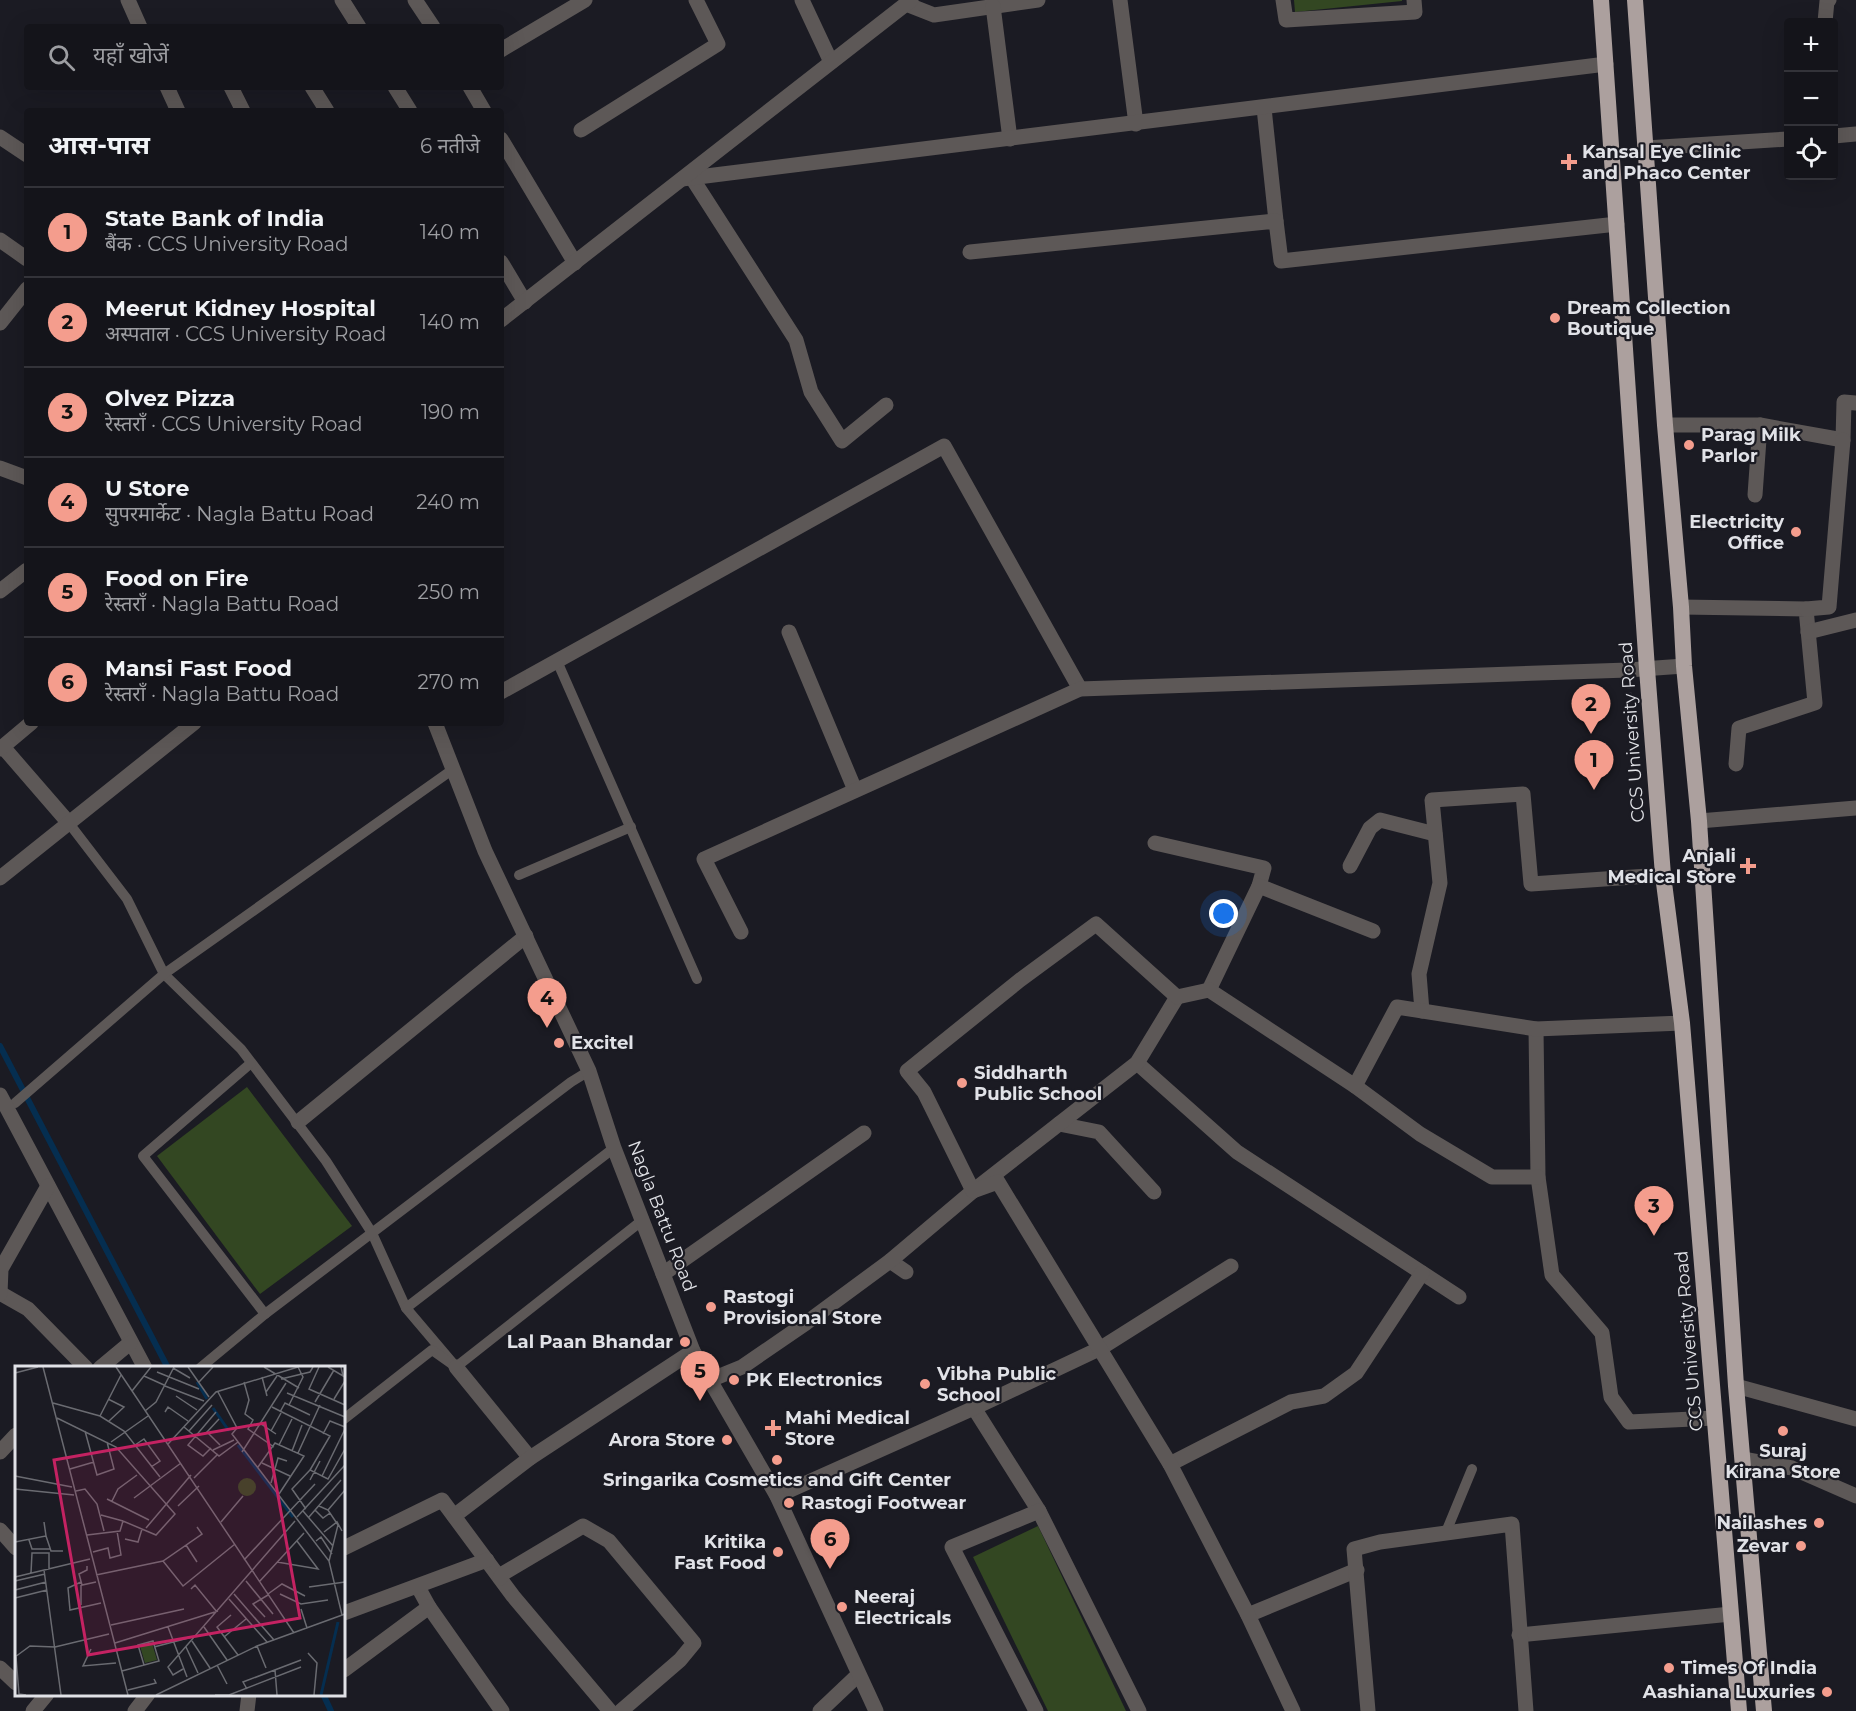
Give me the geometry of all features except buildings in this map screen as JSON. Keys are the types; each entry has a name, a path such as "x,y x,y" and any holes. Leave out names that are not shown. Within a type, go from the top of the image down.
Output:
{"highway":[{"name":"CCS University Road","path":"1601,0 1663,875 1682,1023 1739,1711"},
{"path":"1635,0 1665,424 1699,820 1737,1386 1764,1711"}],"street":[{"path":"128,0 139,24"},
{"path":"342,0 356,24"},
{"path":"416,0 431,24"},
{"path":"504,48 585,0"},
{"path":"581,130 718,44 696,0"},
{"path":"802,0 831,62"},
{"path":"504,318 687,178 908,2 934,15 1038,0"},
{"path":"1120,0 1136,124"},
{"path":"1283,0 1286,20 1415,12 1414,0"},
{"path":"1825,18 1829,0"},
{"path":"993,6 1010,139"},
{"path":"687,178 1606,64"},
{"path":"168,90 177,108"},
{"path":"232,90 242,108"},
{"path":"314,90 325,108"},
{"path":"397,90 408,108"},
{"path":"472,90 482,108"},
{"path":"1264,108 1281,261 1617,225"},
{"path":"1838,136 1856,134"},
{"path":"0,137 24,153"},
{"path":"1646,148 1784,139"},
{"path":"504,144 575,263"},
{"path":"687,178 796,340 812,392 842,441 886,405"},
{"path":"970,252 1276,220"},
{"path":"0,240 24,257"},
{"path":"504,267 525,302"},
{"path":"0,323 24,293"},
{"path":"1681,608 1806,609 1829,607 1844,402 1856,404"},
{"path":"1665,424 1760,425 1843,440"},
{"path":"1755,495 1760,425"},
{"path":"504,690 944,446 1080,689"},
{"path":"0,468 24,476"},
{"path":"0,591 24,572"},
{"path":"1736,764 1739,728 1815,703 1806,609"},
{"path":"1808,632 1856,620"},
{"path":"789,632 855,790"},
{"path":"741,932 704,859 1080,689 1684,666"},
{"path":"27,726 1,748 69,822"},
{"path":"0,878 190,726"},
{"name":"Nagla Battu Road","path":"439,726 452,770 485,851 589,1071 614,1148 644,1219 693,1351 777,1496 876,1711"},
{"path":"1422,1011 1419,974 1440,883 1431,800 1523,794 1530,884 1663,875"},
{"path":"1699,820 1856,808"},
{"path":"1350,866 1370,828 1380,820 1435,834"},
{"path":"1155,843 1264,868 1259,886 1209,990"},
{"path":"1259,886 1373,931"},
{"path":"973,1191 924,1092 907,1071 1020,980 1096,924 1177,997"},
{"path":"298,1122 526,936"},
{"path":"710,1380 742,1367 890,1261 973,1191 1137,1063 1177,997 1209,990 1355,1086 1420,1134 1492,1177 1538,1177"},
{"path":"1355,1086 1397,1007 1536,1029 1682,1023"},
{"path":"1536,1029 1538,1177 1552,1275 1602,1333 1611,1396 1629,1422 1714,1418"},
{"path":"1137,1063 1237,1152 1459,1297"},
{"path":"0,1095 144,1366"},
{"path":"1059,1124 1099,1132 1154,1192"},
{"path":"663,1274 864,1133"},
{"path":"973,1191 998,1182 1101,1348 1170,1464 1248,1615 1293,1711"},
{"path":"48,1186 2,1269 0,1293 28,1309 84,1366"},
{"path":"890,1261 906,1272"},
{"path":"777,1496 974,1408 1101,1348 1231,1266"},
{"path":"1170,1464 1291,1402 1324,1396 1356,1373 1422,1273"},
{"path":"102,1366 130,1343"},
{"path":"454,1516 530,1458 693,1351"},
{"path":"456,1367 530,1458"},
{"path":"1737,1386 1856,1419"},
{"path":"974,1408 1039,1511 1139,1711"},
{"path":"0,1452 15,1436"},
{"path":"1743,1459 1792,1468 1856,1496"},
{"path":"345,1548 442,1500 500,1578 610,1711"},
{"path":"1036,1711 952,1547 1039,1511"},
{"path":"1368,1711 1354,1549 1380,1542 1512,1524 1526,1711"},
{"path":"500,1578 504,1573 583,1526 609,1541 694,1643 680,1660 621,1711"},
{"path":"0,1530 15,1547"},
{"path":"345,1613 488,1560"},
{"path":"1248,1615 1357,1570"},
{"path":"418,1587 429,1607 502,1711"},
{"path":"345,1669 429,1607"},
{"path":"1520,1635 1731,1614"},
{"path":"0,1668 15,1682"},
{"path":"820,1711 858,1675"},
{"path":"135,1711 147,1696"},
{"path":"247,1711 249,1696"}],"lane":[{"path":"556,661 697,980"},
{"path":"15,1103 164,974 452,770"},
{"path":"69,822 127,899 164,974 241,1049 326,1161 372,1233 406,1308 456,1367"},
{"path":"519,875 631,827"},
{"path":"251,1063 143,1156 264,1314"},
{"path":"202,1366 264,1314 571,1082 589,1071"},
{"path":"406,1308 614,1148"},
{"path":"456,1367 644,1219"},
{"path":"345,1418 432,1350 456,1367"},
{"path":"1446,1532 1472,1469"}],"green space":[{"path":"1294,0 1402,0 1402,1 1295,12"},
{"path":"247,1087 352,1226 260,1294 157,1156"},
{"path":"1038,1526 1126,1711 1048,1711 973,1557"}],"waterway":[{"path":"0,1046 167,1366"},
{"path":"324,1696 331,1711"}],"place":[{"name":"Kansal Eye Clinic and Phaco Center","path":"1569,162"},
{"name":"Dream Collection Boutique","path":"1555,318"},
{"name":"Parag Milk Parlor","path":"1689,445"},
{"name":"Electricity Office","path":"1796,532"},
{"name":"Meerut Kidney Hospital","path":"1591,734"},
{"name":"State Bank of India","path":"1594,790"},
{"name":"Anjali Medical Store","path":"1748,866"},
{"name":"U Store","path":"547,1028"},
{"name":"Excitel","path":"559,1043"},
{"name":"Siddharth Public School","path":"962,1083"},
{"name":"Olvez Pizza","path":"1654,1236"},
{"name":"Rastogi Provisional Store","path":"711,1307"},
{"name":"Lal Paan Bhandar","path":"685,1342"},
{"name":"PK Electronics","path":"734,1380"},
{"name":"Vibha Public School","path":"925,1384"},
{"name":"Food on Fire","path":"700,1401"},
{"name":"Mahi Medical Store","path":"773,1428"},
{"name":"Suraj Kirana Store","path":"1783,1431"},
{"name":"Arora Store","path":"727,1440"},
{"name":"Sringarika Cosmetics and Gift Center","path":"777,1460"},
{"name":"Rastogi Footwear","path":"789,1503"},
{"name":"Nailashes","path":"1819,1523"},
{"name":"Zevar","path":"1801,1546"},
{"name":"Kritika Fast Food","path":"778,1552"},
{"name":"Mansi Fast Food","path":"830,1569"},
{"name":"Neeraj Electricals","path":"842,1607"},
{"name":"Times Of India","path":"1669,1668"},
{"name":"Aashiana Luxuries","path":"1827,1692"}]}
